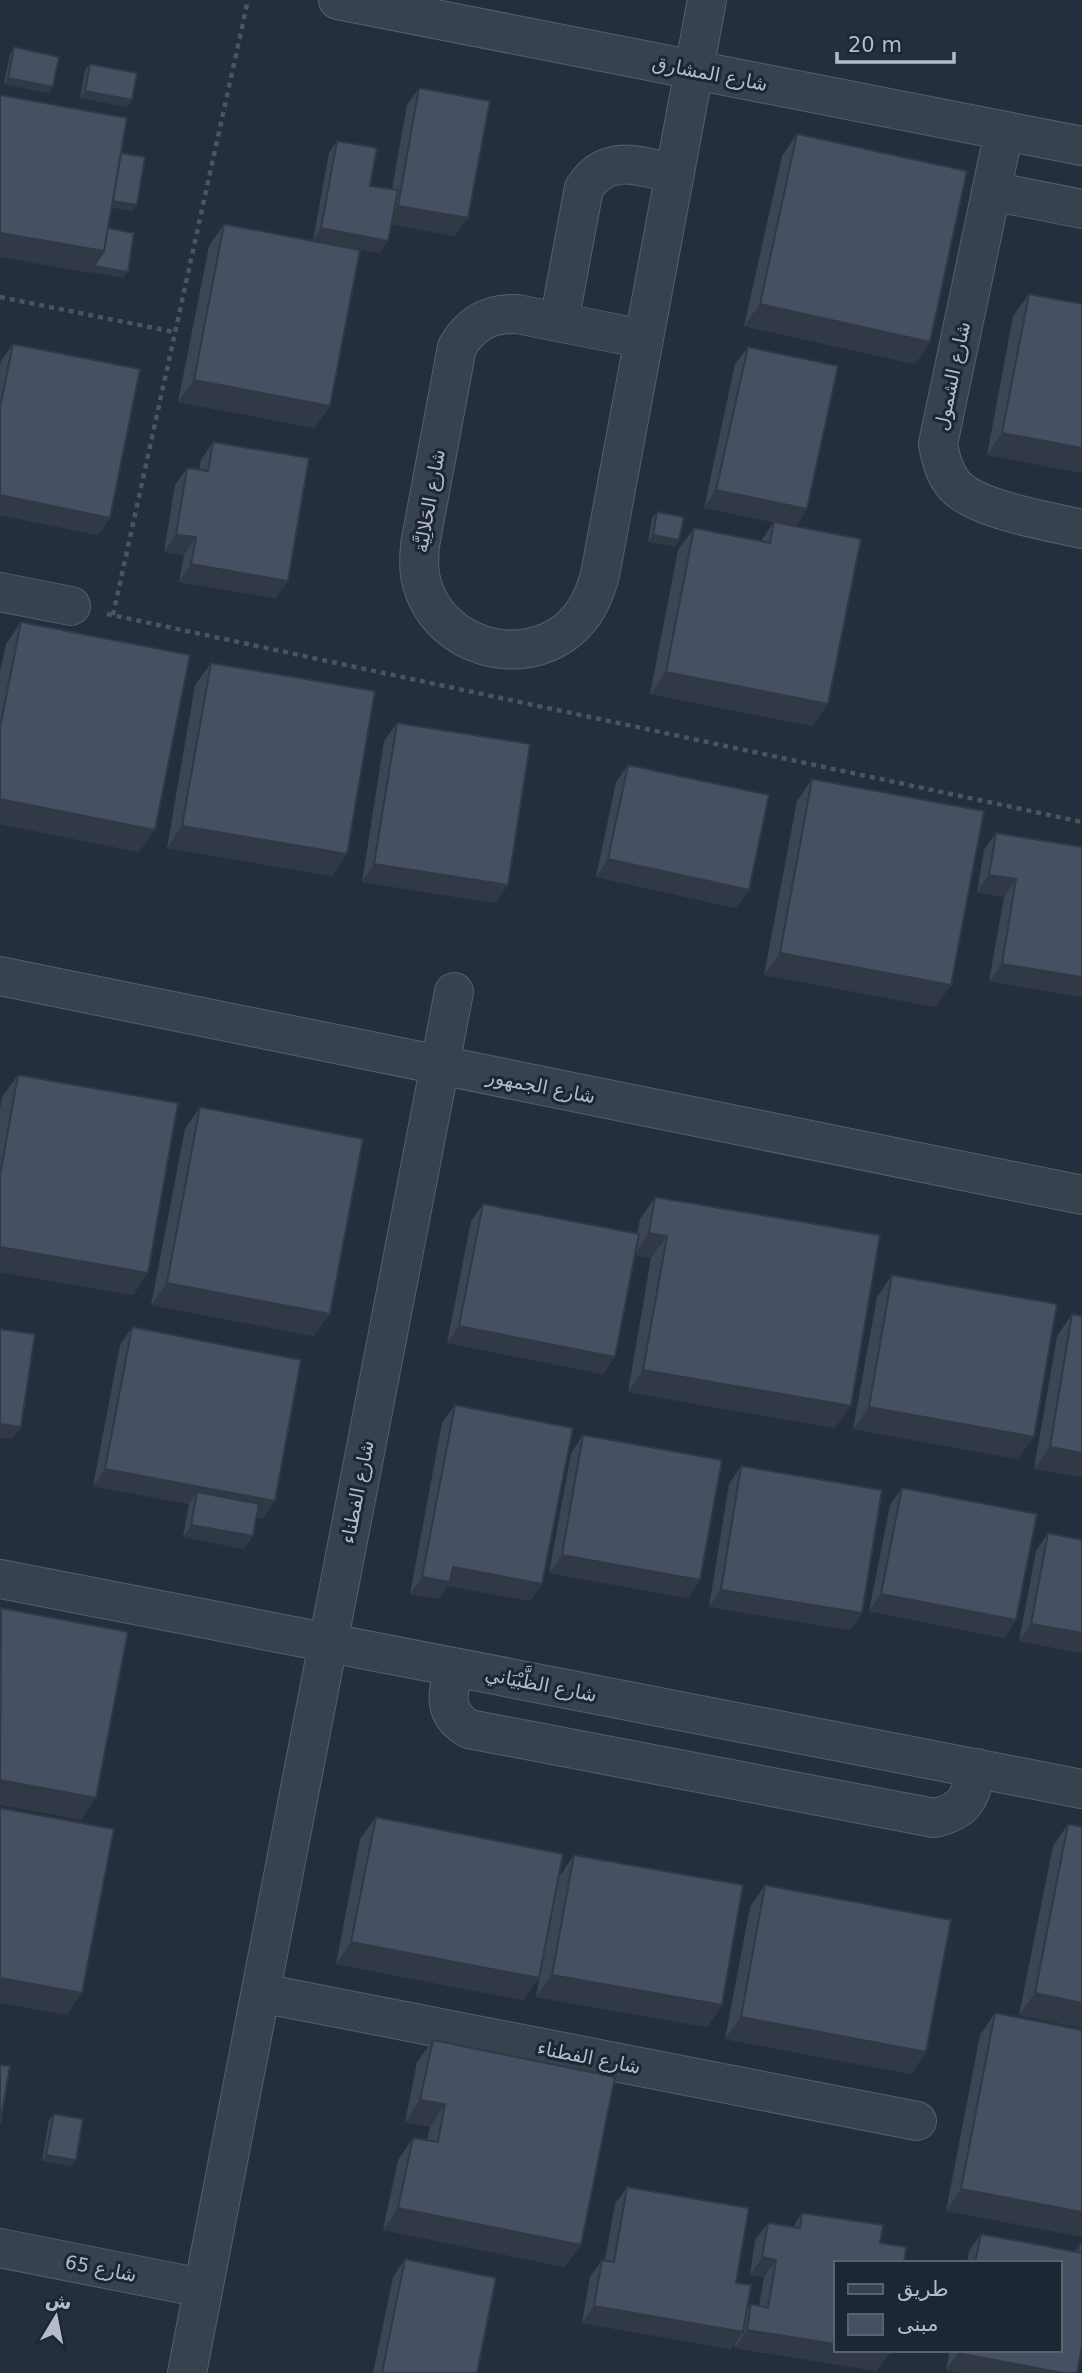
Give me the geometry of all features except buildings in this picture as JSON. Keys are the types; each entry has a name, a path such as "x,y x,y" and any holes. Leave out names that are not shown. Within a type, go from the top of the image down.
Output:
{"street":[{"name":"شارع المشارق","path":"338,0 1082,146"},
{"name":"شارع الحَلالِيَّة","path":"644,339 503,313 475,324 464,335 457,347 420,545 419,567 423,588 432,608 446,625 464,638 484,647 506,650 549,642 568,631 583,615 594,596 600,575 644,339 674,174 707,0"},
{"name":"شارع الشمول","path":"1004,131 941,423 938,444 942,466 954,485 970,499 1082,529"},
{"path":"559,322 584,188 591,177 612,165 625,163 674,174"},
{"path":"991,191 1082,209"},
{"path":"0,592 71,606"},
{"name":"شارع الجمهور","path":"0,976 1082,1195"},
{"name":"شارع الفطناء","path":"187,2373 454,992"},
{"name":"شارع الظَّبْيَاني","path":"0,1579 1082,1788"},
{"path":"454,1667 448,1692 451,1713 458,1723 482,1732 934,1818 956,1811 965,1803 971,1792 977,1768"},
{"name":"شارع الفطناء","path":"261,1993 917,2120"},
{"name":"شارع 65","path":"0,2248 202,2288"}],"path":[{"path":"113,615 248,0"},
{"path":"0,298 174,332"},
{"path":"71,606 1082,822"}]}
